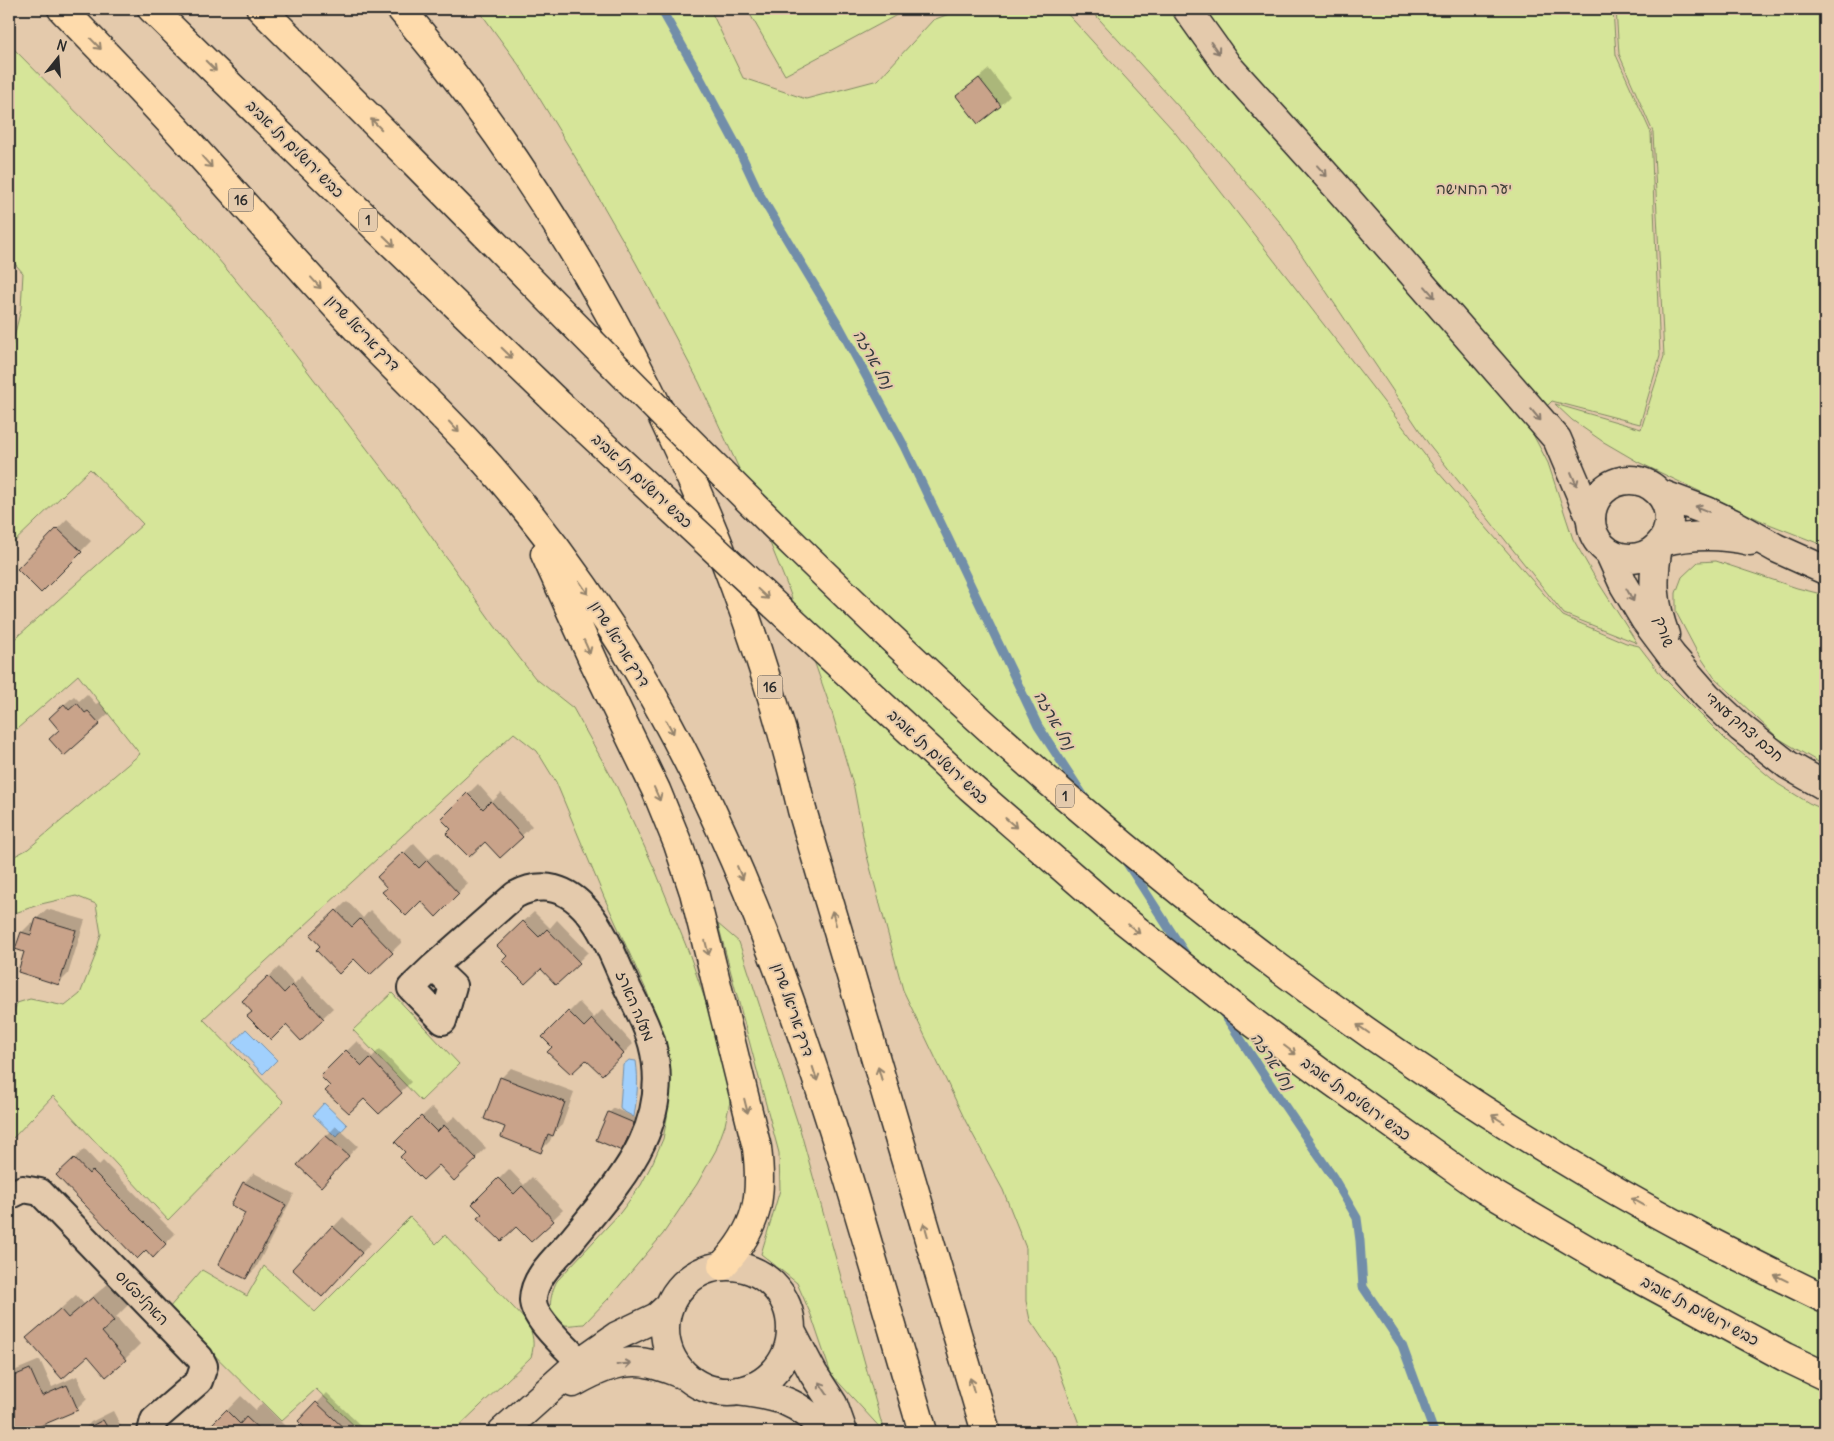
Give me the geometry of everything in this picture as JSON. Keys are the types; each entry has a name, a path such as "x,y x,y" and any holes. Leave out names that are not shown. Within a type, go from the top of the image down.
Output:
{"highway":[{"name":"דרך אריאל שרון","path":"62,9 187,140 358,331 471,446 524,507 576,577 637,670 678,742 716,817 759,916 792,1003 924,1432"},
{"name":"כביש ירושלים תל אביב","path":"152,9 561,406 977,794 1110,909 1255,1024 1479,1186 1605,1260 1825,1376"},
{"name":"1","path":"261,9 704,457 830,580 954,697 1055,787 1202,909 1328,1005 1458,1094 1591,1176 1730,1253 1825,1299"},
{"name":"16","path":"401,9 480,107 570,246 612,319 650,393 685,467 716,540 768,681 788,748 802,810 986,1432"},
{"path":"524,507 594,662 656,790 678,844 694,892 757,1148 760,1176 758,1199 753,1221 736,1252 722,1266"}],"main road":[{"path":"1187,9 1227,65 1557,439 1591,519 1596,537 1609,552 1632,558 1649,553 1660,544 1667,531 1669,520 1666,503 1659,494 1650,486 1639,481 1626,480 1604,490 1596,500 1591,519"},
{"path":"1659,494 1707,511 1776,548 1825,570"},
{"path":"1660,544 1685,537 1710,536 1735,538 1776,548"},
{"name":"שורק","path":"1660,544 1654,578 1654,594 1658,614 1672,656"},
{"name":"שורק","path":"1609,552 1634,603 1672,656"},
{"name":"חכם יצחק עמדי","path":"1672,656 1707,696 1741,728 1788,765 1825,786"},
{"path":"684,1375 674,1362 664,1333 669,1306 679,1288 705,1270 722,1266 740,1267 753,1271 772,1283 782,1297 789,1314 791,1331 788,1349 780,1364 768,1378 752,1387 735,1391"},
{"path":"502,1432 580,1362 616,1336 656,1317 669,1306"},
{"path":"791,1331 833,1404 842,1432"},
{"path":"532,1404 605,1367 626,1363 649,1363 684,1375 699,1385 717,1391 763,1394 787,1400 804,1411 824,1432"}],"street":[{"name":"מעלה הארז","path":"433,967 515,895 526,889 538,887 559,890 579,902 595,921 647,1029 656,1062 657,1079 653,1113 640,1148 619,1183 543,1274 534,1293 533,1302 542,1322 580,1362"},
{"name":"האקליפטוס","path":"9,1196 23,1189 40,1192 200,1358 204,1366 199,1381 154,1420 151,1432"}],"green space":[{"path":"478,9 710,9 743,78 806,99 878,80 933,20 962,9 1063,9 1173,130 1438,472 1563,616 1626,643 1639,646 1662,676 1726,740 1778,784 1809,803 1825,810 1825,1432 1082,1432 1053,1354 1030,1320 1026,1301 1026,1248 1003,1190 966,1122 903,990 866,852 854,788 831,709 789,590 747,486 699,382 636,263 577,160 521,68"},
{"path":"747,9 908,9 785,75"},
{"name":"יער החמישה","path":"1090,9 1613,9 1616,55 1651,133 1660,356 1640,424 1552,401 1528,425 1548,463 1573,539 1637,643 1564,614 1428,443 1279,221 1208,139"},
{"path":"1616,9 1811,9 1817,13 1825,11 1825,546 1764,522 1638,462 1602,441 1572,420 1555,404 1641,429 1664,356 1653,132 1619,54"},
{"path":"9,44 199,236 267,318 394,484 494,625 535,678 573,708 617,787 656,872 689,953 727,1064 732,1092 725,1125 716,1150 697,1184 663,1234 609,1298 584,1324 564,1325 553,1319 550,1306 554,1286 620,1213 641,1185 663,1139 667,1118 668,1073 661,1030 647,992 604,897 556,782 537,751 514,733 203,1019 284,1102 168,1220 53,1096 13,1138 9,1134 9,1028 17,1003 30,999 65,1006 80,994 94,959 101,934 96,904 76,896 41,904 9,915 9,859 28,849 140,754 78,675 9,736 9,644 143,524 90,469 9,547 9,348 12,345 21,309 23,273 9,257"},
{"path":"1716,561 1797,588 1825,595 1825,766 1778,738 1714,677 1696,650 1676,612 1676,593 1682,577 1698,562"},
{"path":"718,924 739,942 801,1133 884,1432 831,1374 811,1315 797,1283 761,1254 780,1190 779,1153"},
{"path":"392,993 459,1064 421,1101 353,1030"},
{"path":"410,1217 436,1244 445,1235 528,1323 532,1336 533,1348 531,1357 453,1432 361,1432 316,1389 281,1421 168,1309 202,1270 247,1296 264,1266 315,1312"}],"water":[{"path":"246,1029 277,1060 263,1074 233,1043"},
{"path":"629,1060 636,1061 637,1068 634,1117 621,1110 620,1107 623,1065"},
{"path":"324,1103 347,1125 336,1137 313,1115"}],"building":[{"path":"979,78 1001,106 978,124 956,96"},
{"path":"57,528 82,552 41,593 17,569"},
{"path":"77,703 85,713 88,711 100,724 64,756 49,739 59,730 49,718 64,704 69,710"},
{"path":"467,793 483,809 491,801 523,837 500,858 485,842 469,857 446,834 451,829 441,819"},
{"path":"403,852 419,868 427,860 459,894 436,917 421,901 406,916 382,892 387,888 377,877"},
{"path":"336,910 352,927 360,919 393,953 370,975 354,959 339,974 316,950 320,946 310,935"},
{"path":"36,918 76,930 59,985 18,972 24,952 15,949 21,932 31,935"},
{"path":"523,921 539,937 547,929 580,963 556,985 541,969 525,984 502,961 507,956 497,946"},
{"path":"268,976 284,993 292,985 324,1019 301,1041 286,1025 271,1040 247,1016 252,1012 242,1001"},
{"path":"568,1011 584,1027 592,1019 624,1054 602,1075 586,1060 571,1074 547,1052 552,1047 542,1037"},
{"path":"346,1050 362,1066 370,1058 402,1093 379,1114 364,1099 349,1113 325,1091 330,1086 320,1076"},
{"path":"500,1077 565,1102 553,1136 548,1134 541,1153 501,1137 505,1127 484,1119"},
{"path":"608,1112 634,1123 622,1151 596,1140"},
{"path":"421,1116 437,1132 444,1125 477,1159 454,1181 439,1165 423,1180 400,1157 405,1152 395,1142"},
{"path":"325,1135 349,1156 321,1187 297,1165"},
{"path":"74,1158 89,1174 92,1170 166,1244 153,1258 146,1250 137,1259 56,1175"},
{"path":"498,1178 514,1194 522,1186 554,1221 531,1242 516,1227 501,1241 477,1218 482,1214 472,1204"},
{"path":"243,1182 286,1205 246,1279 218,1265 245,1213 231,1205"},
{"path":"332,1226 362,1253 322,1297 292,1269"},
{"path":"93,1297 114,1321 102,1332 126,1360 106,1377 88,1356 62,1379 26,1338 60,1309 68,1318"},
{"path":"30,1369 42,1396 67,1385 78,1410 26,1432 11,1432 9,1426 9,1378"},
{"path":"316,1402 348,1432 309,1432 298,1421"},
{"path":"226,1410 240,1424 246,1417 262,1432 204,1432"},
{"path":"103,1420 110,1432 80,1432"}],"waterway":[{"name":"נחל ארזה","path":"661,9 739,150 760,195 838,324 904,446 1038,726 1085,798"},
{"name":"נחל ארזה","path":"1125,860 1188,958"},
{"name":"נחל ארזה","path":"1222,1011 1333,1177 1357,1218 1363,1287 1402,1345 1434,1432"}]}
